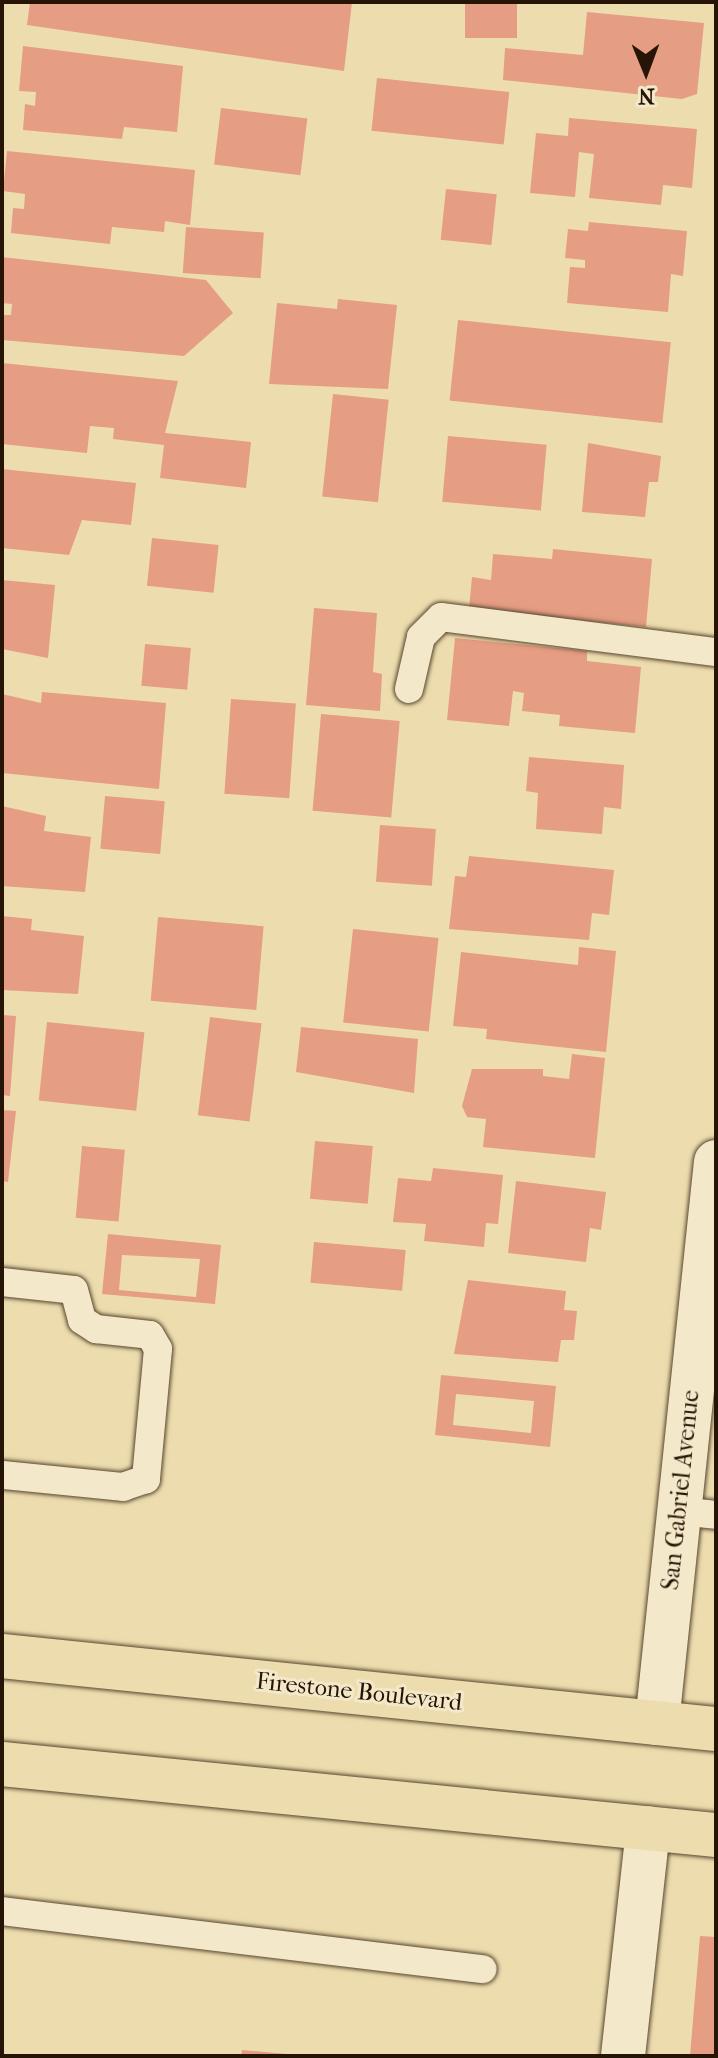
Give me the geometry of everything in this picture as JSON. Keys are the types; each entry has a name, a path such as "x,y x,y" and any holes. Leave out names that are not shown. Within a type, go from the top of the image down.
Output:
{"main road":[{"name":"Firestone Boulevard","path":"2,1656 716,1729"},
{"path":"2,1764 716,1835"}],"street":[{"name":"San Gabriel Avenue","path":"657,1723 697,1513 716,1162"},
{"path":"623,2056 648,1828"}],"lane":[{"path":"409,689 421,637 441,617 716,652"},
{"path":"2,1282 74,1290 82,1320 96,1329 150,1335 158,1349 146,1479 123,1487 2,1475"},
{"path":"2,1911 483,1969"}],"building":[{"path":"30,2 352,2 344,71 27,25"},
{"path":"465,2 517,2 517,38 465,38"},
{"path":"587,12 704,23 697,94 682,99 503,80 505,48 583,55"},
{"path":"23,46 183,66 177,132 124,127 122,139 23,130 25,104 35,106 36,92 19,91"},
{"path":"377,78 509,92 504,145 371,131"},
{"path":"221,108 307,119 300,175 214,165"},
{"path":"569,118 697,129 692,188 663,185 661,205 589,198 594,154 579,152 575,197 530,193 536,133 568,136"},
{"path":"7,151 195,170 190,225 165,221 164,232 112,227 110,244 11,233 13,208 24,209 25,194 3,191"},
{"path":"446,189 497,194 491,245 441,240"},
{"path":"589,222 687,231 683,276 671,274 668,312 567,303 570,267 585,268 585,260 565,258 568,229 588,231"},
{"path":"186,227 264,232 261,278 183,273"},
{"path":"2,257 206,280 233,313 184,356 2,340 2,315 11,315 12,304 2,303"},
{"path":"338,299 397,305 388,389 269,384 277,303 337,309"},
{"path":"458,320 671,342 662,423 450,401"},
{"path":"2,363 178,381 165,433 251,442 246,488 160,478 164,445 113,439 114,428 90,426 87,453 2,444"},
{"path":"333,394 389,400 378,502 322,496"},
{"path":"448,436 547,445 541,510 442,502"},
{"path":"588,443 661,456 658,482 649,482 645,517 582,512"},
{"path":"2,469 136,483 131,525 82,520 69,555 2,548"},
{"path":"152,538 219,545 214,593 147,586"},
{"path":"553,549 652,559 646,627 469,609 472,577 491,580 493,554 552,559"},
{"path":"2,580 55,585 48,658 2,649"},
{"path":"314,608 377,613 373,672 382,674 380,711 306,705"},
{"path":"455,638 587,651 587,661 641,667 635,733 559,726 560,715 522,711 524,693 513,691 509,726 447,720"},
{"path":"145,644 191,648 187,690 141,686"},
{"path":"42,692 166,703 159,789 2,773 2,694 41,703"},
{"path":"231,699 296,704 289,798 224,794"},
{"path":"321,714 400,721 391,818 313,811"},
{"path":"529,757 624,765 621,809 604,807 602,834 536,829 538,793 526,791"},
{"path":"105,796 165,801 160,854 100,849"},
{"path":"2,806 46,816 44,831 91,837 85,892 2,886"},
{"path":"380,825 436,829 432,886 376,882"},
{"path":"469,856 614,870 609,915 592,913 589,940 449,929 455,876 466,877"},
{"path":"2,916 32,919 31,930 84,936 78,994 2,990"},
{"path":"158,917 264,926 256,1010 151,1001"},
{"path":"353,929 439,938 429,1031 343,1022"},
{"path":"579,947 616,951 606,1052 486,1039 487,1029 453,1026 461,952 578,965"},
{"path":"2,1015 16,1016 10,1096 2,1095"},
{"path":"210,1017 262,1023 250,1122 198,1115"},
{"path":"47,1022 144,1032 136,1111 39,1101"},
{"path":"301,1027 418,1039 414,1093 296,1072"},
{"path":"572,1054 605,1058 595,1158 483,1147 486,1119 467,1117 462,1106 472,1069 543,1069 543,1076 569,1079"},
{"path":"2,1110 16,1111 8,1182 2,1181"},
{"path":"315,1141 373,1146 368,1204 310,1199"},
{"path":"82,1146 125,1150 119,1221 76,1218"},
{"path":"433,1168 503,1175 498,1224 486,1223 484,1247 424,1241 426,1224 393,1222 398,1178 431,1181"},
{"path":"516,1181 606,1192 601,1230 590,1228 586,1262 508,1253"},
{"path":"108,1234 221,1245 215,1304 102,1294","holes":["122,1255 200,1259 196,1297 119,1290"]},
{"path":"314,1242 406,1250 402,1291 310,1283"},
{"path":"468,1280 566,1291 564,1310 577,1311 574,1340 561,1340 558,1362 454,1354"},
{"path":"441,1375 556,1386 550,1447 435,1435","holes":["456,1394 534,1401 531,1433 453,1425"]},
{"path":"700,1936 716,1937 716,2056 690,2056"},
{"path":"242,2050 287,2054 287,2056 241,2056"}]}
